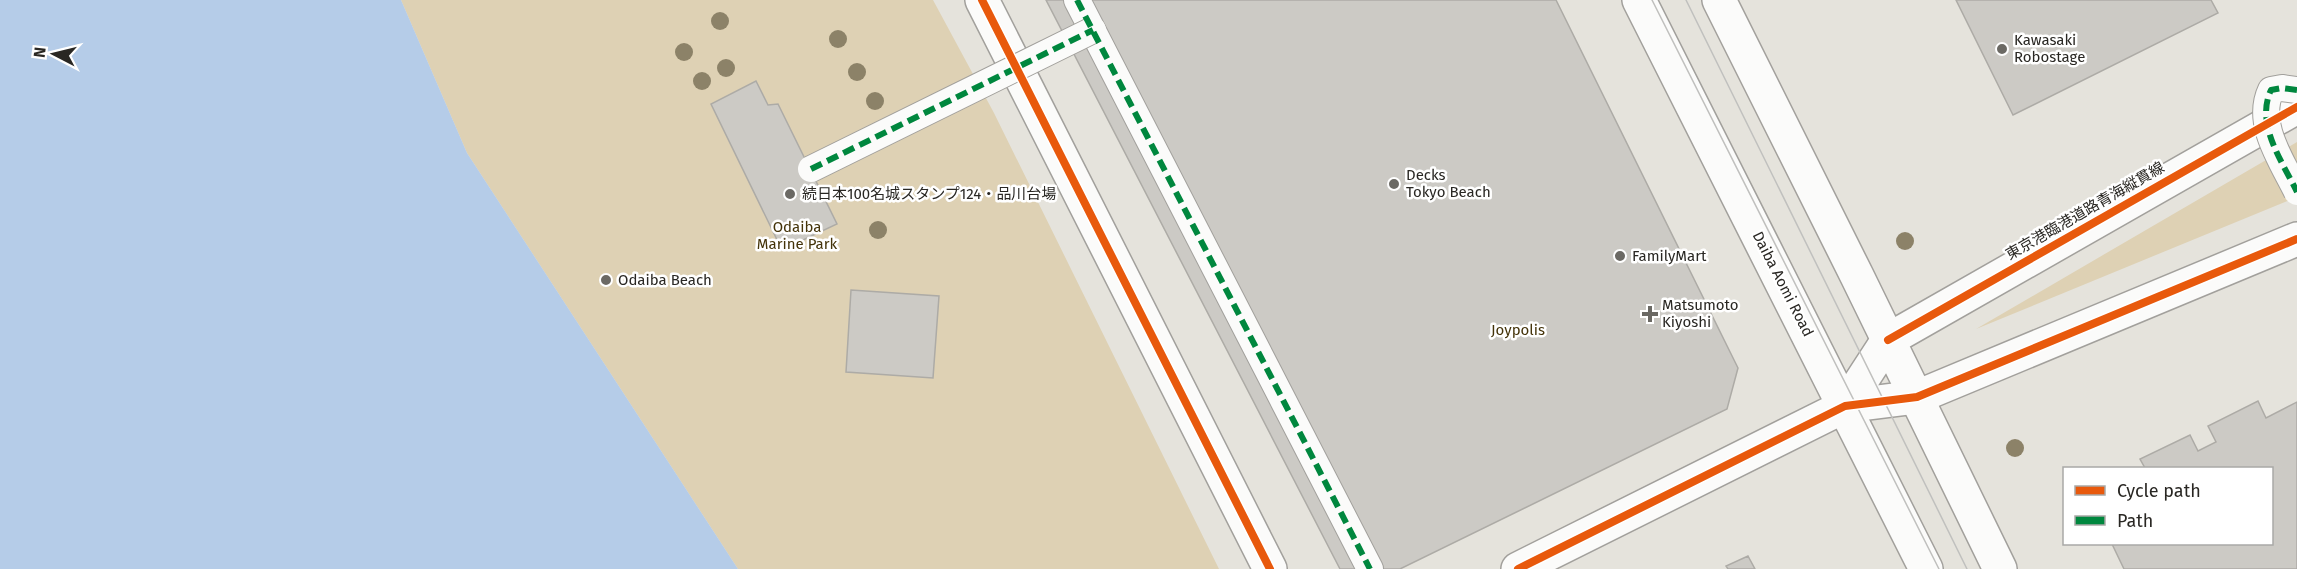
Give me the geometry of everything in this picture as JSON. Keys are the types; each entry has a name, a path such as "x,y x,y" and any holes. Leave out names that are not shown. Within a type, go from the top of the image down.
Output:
{"street":[{"path":"982,0 1269,569"},
{"path":"1077,0 1370,569"},
{"name":"Daiba Aomi Road","path":"1639,0 1926,569"},
{"path":"1719,0 2000,569"},
{"path":"811,170 1093,30"},
{"path":"2297,90 2283,88 2271,90 2265,102 2265,116 2274,145 2297,192"},
{"name":"東京港臨港道路青海縦貫線","path":"1888,340 2297,107"},
{"path":"1518,569 1845,406 1917,397 2297,239"},
{"path":"1845,406 1888,340"}],"green space":[{"name":"Odaiba Marine Park","path":"401,0 933,0 994,113 1219,569 738,569 467,153"},
{"path":"2297,142 2297,197 1976,329"}],"water":[{"path":"0,0 401,0 467,153 738,569 0,569"}],"building":[{"name":"Decks Tokyo Beach","path":"1046,0 1556,0 1738,368 1727,409 1400,569 1340,569"},
{"path":"1956,0 2211,0 2218,13 2013,115"},
{"path":"756,81 768,105 778,104 837,224 782,250 711,104"},
{"path":"851,290 939,296 933,378 846,372"},
{"path":"2258,401 2266,418 2297,402 2297,569 2124,569 2112,545 2273,545 2273,467 2144,467 2140,459 2190,435 2198,451 2216,442 2208,426"},
{"path":"1748,556 1755,569 1728,569 1726,566"}],"tram line":[{"path":"1652,0 1939,569"},
{"path":"1686,0 1967,569"}],"marked path":[{"path":"1077,0 1370,569"},
{"path":"811,169 1093,30"},
{"path":"2297,90 2282,88 2271,90 2266,116 2272,142 2297,192"}],"cycle path":[{"path":"982,0 1270,569"},
{"path":"1888,340 2297,107"},
{"path":"1518,569 1845,406 1917,397 2297,239"}],"place":[{"name":"Kawasaki Robostage","path":"2002,49"},
{"name":"Decks Tokyo Beach","path":"1394,184"},
{"name":"続日本100名城スタンプ124・品川台場","path":"790,194"},
{"name":"FamilyMart","path":"1620,256"},
{"name":"Odaiba Beach","path":"606,280"},
{"name":"Matsumoto Kiyoshi","path":"1650,314"}],"park label":[{"name":"Joypolis","path":"1518,330"}]}
